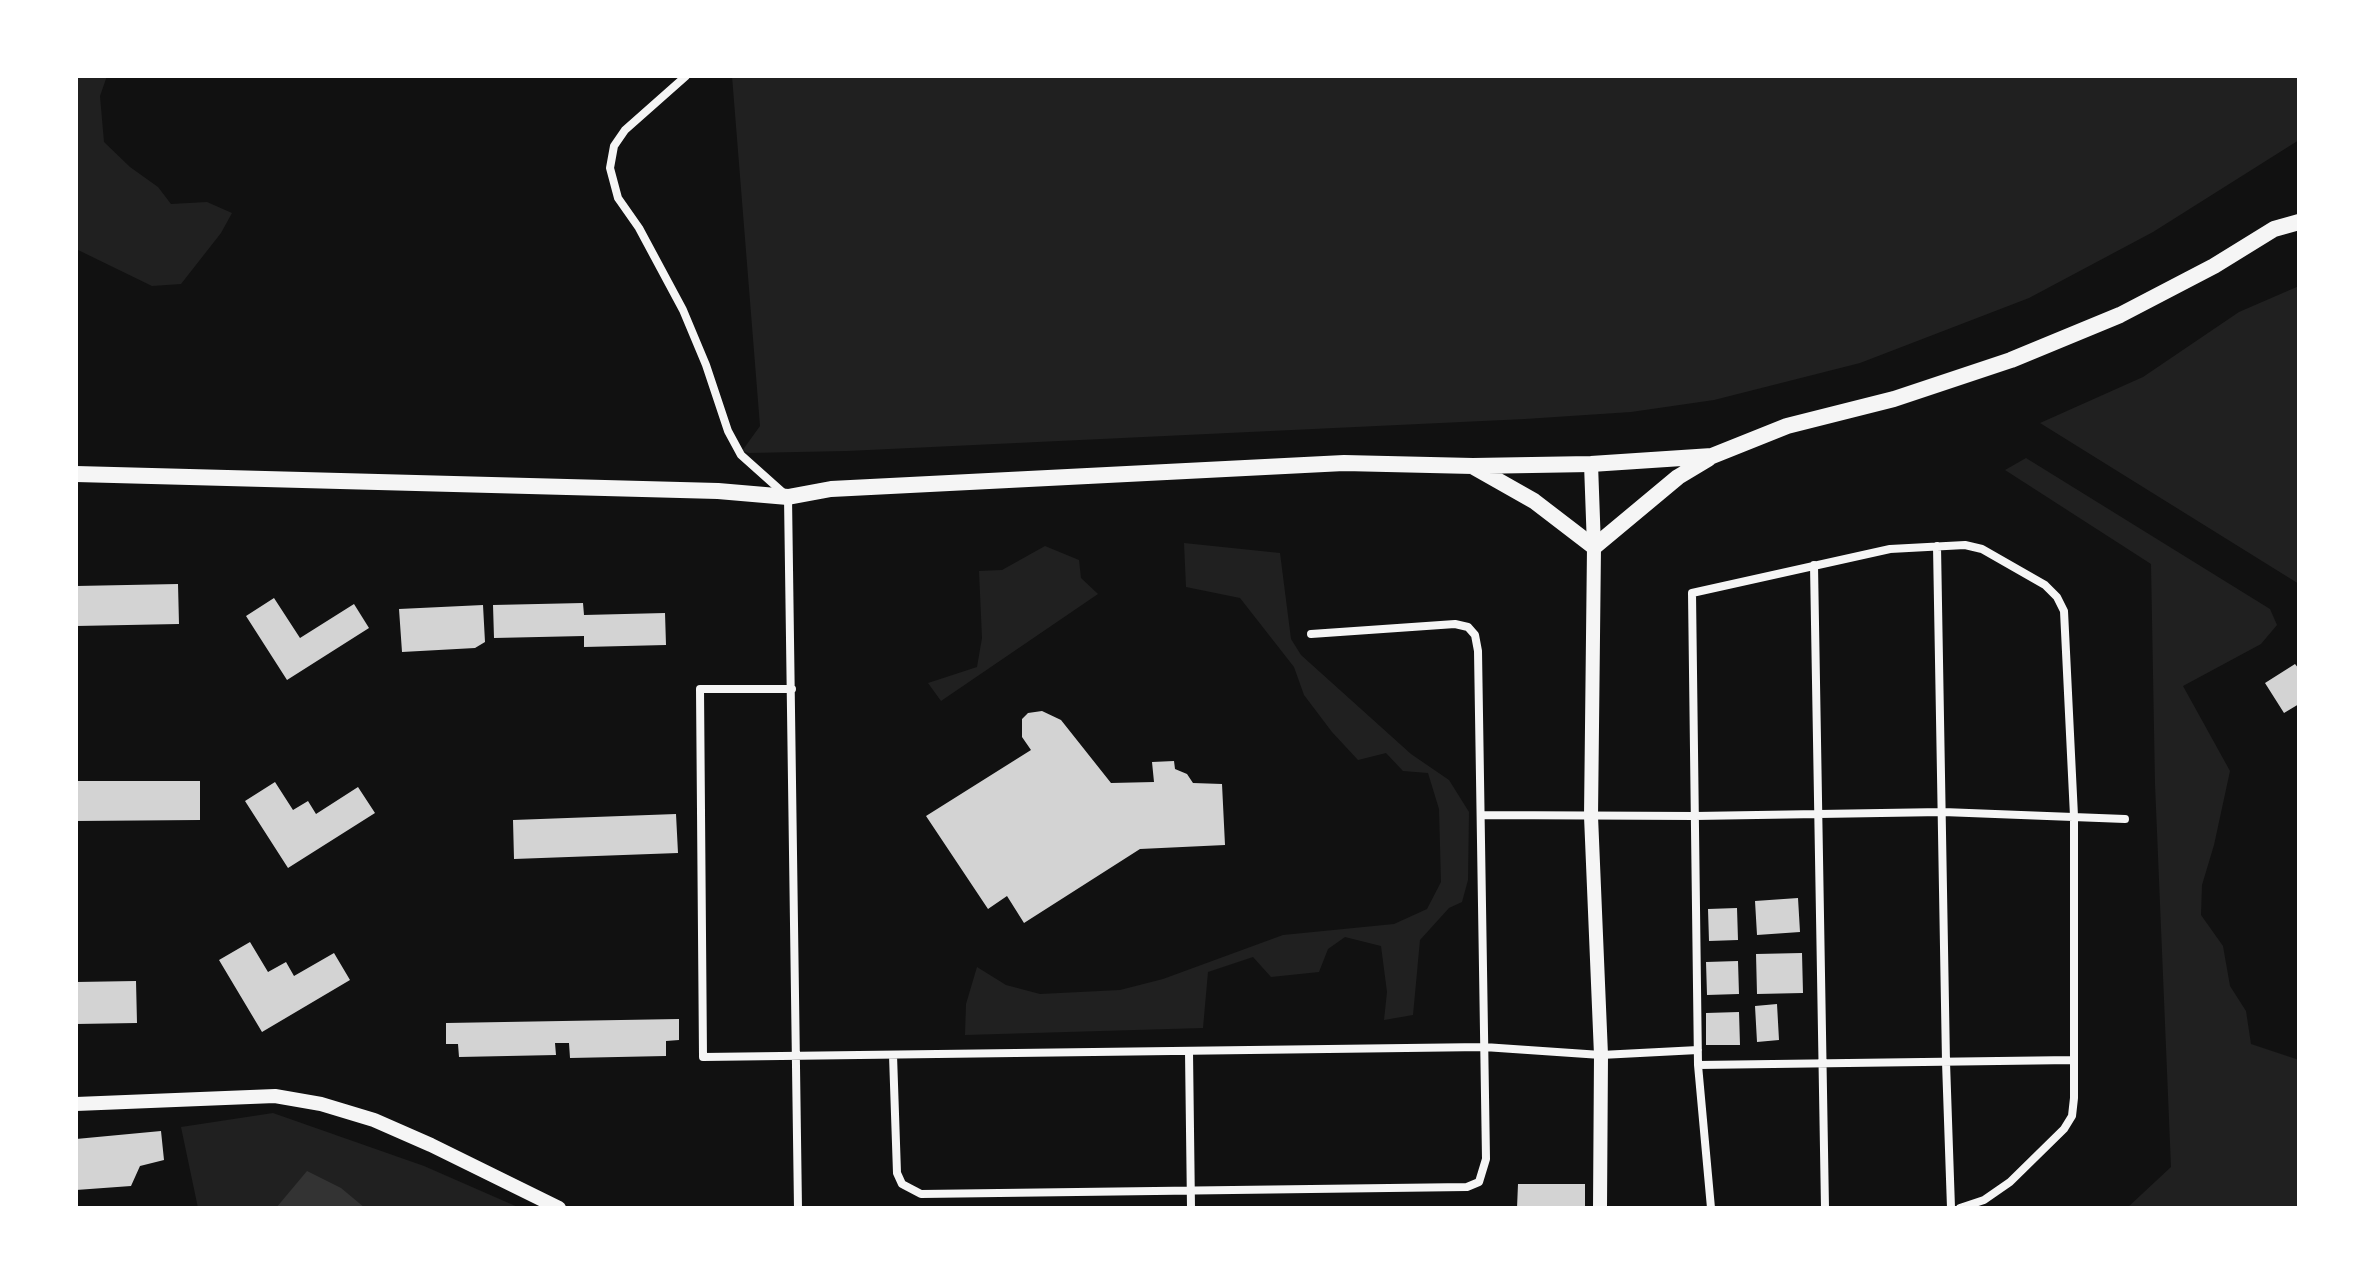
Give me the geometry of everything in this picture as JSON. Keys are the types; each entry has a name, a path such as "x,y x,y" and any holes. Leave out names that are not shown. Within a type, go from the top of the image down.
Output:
{"main road":[{"path":"1473,466 1534,501 1594,547 1678,477 1712,456 1787,426 1894,399 2011,360 2120,315 2214,266 2274,229 2299,222"},
{"path":"76,474 718,491 788,497 831,489 1344,463 1473,466 1591,464 1712,456"}],"street":[{"path":"686,76 625,130 614,146 610,168 618,198 639,228 683,310 728,431 741,455 788,497 798,1208"},
{"path":"1591,464 1594,547 1591,816 1601,1055 1600,1208"},
{"path":"1711,1208 1698,1065 1692,593 1890,549 1965,545 1982,549 2045,585 2057,597 2064,611 2074,816 2073,1060 2072,1116 2064,1129 2010,1182 1984,1200 1960,1208"},
{"path":"1937,546 1951,1208"},
{"path":"1814,565 1825,1208"},
{"path":"893,1055 897,1173 902,1184 921,1194 1467,1187 1479,1182 1486,1159 1478,651 1475,635 1468,627 1455,624 1311,634"},
{"path":"792,689 700,689 703,1057 1484,1047 1601,1055 1698,1050"},
{"path":"1481,815 1943,812 2125,819"},
{"path":"1189,1052 1191,1208"},
{"path":"1698,1065 2073,1060"},
{"path":"76,1104 275,1096 321,1104 374,1120 417,1138 559,1208"}],"shaded area":[{"path":"76,76 107,76 100,96 104,142 130,167 158,187 171,204 207,202 232,213 221,233 181,284 152,286 76,249"},
{"path":"732,76 2299,76 2299,140 2153,232 2029,298 1860,363 1714,400 1631,412 1525,419 749,453 742,451 760,426"},
{"path":"2299,286 2299,584 2040,423 2143,377 2239,312"},
{"path":"2026,458 2270,609 2277,625 2261,644 2183,686 2230,771 2202,885 2201,915 2223,946 2230,986 2246,1011 2251,1044 2299,1060 2299,1208 2127,1208 2171,1167 2155,784 2151,564 2005,470"},
{"path":"1184,543 1280,553 1291,639 1301,655 1411,754 1449,780 1469,812 1468,880 1462,902 1449,908 1420,940 1413,1015 1384,1020 1387,992 1381,946 1345,937 1328,949 1319,972 1271,977 1253,957 1208,972 1203,1028 965,1035 966,1004 977,967 1006,985 1040,994 1120,990 1163,979 1283,935 1394,924 1427,909 1441,882 1439,809 1428,773 1403,771 1386,753 1358,760 1304,695 1294,667 1240,598 1186,587"},
{"path":"1045,546 1079,560 1081,578 1098,594 941,701 928,683 977,667 982,638 979,571 1002,570"},
{"path":"273,1113 424,1166 520,1208 198,1208 181,1127"},
{"path":"307,1171 341,1188 365,1208 276,1208"}],"building":[{"path":"178,584 179,624 76,626 76,586"},
{"path":"274,598 300,638 354,604 369,628 287,680 246,616"},
{"path":"583,603 584,615 665,613 666,645 584,647 584,636 494,638 493,605"},
{"path":"483,605 485,642 475,648 402,652 399,609"},
{"path":"2295,664 2299,669 2299,704 2284,713 2265,683"},
{"path":"1042,711 1061,720 1111,783 1154,782 1152,762 1174,761 1175,769 1187,774 1193,783 1222,784 1225,845 1140,849 1024,923 1007,896 988,909 926,816 1031,750 1022,737 1022,719 1028,713"},
{"path":"76,781 200,781 200,820 76,821"},
{"path":"275,782 293,810 308,801 316,814 358,787 375,813 288,868 245,801"},
{"path":"676,814 678,853 514,859 513,820"},
{"path":"1798,898 1800,932 1757,935 1755,901"},
{"path":"1737,908 1738,940 1709,941 1708,909"},
{"path":"250,942 268,972 286,962 294,976 334,953 350,980 262,1032 219,960"},
{"path":"1802,953 1803,993 1757,994 1756,954"},
{"path":"1738,961 1739,994 1707,995 1706,962"},
{"path":"136,981 137,1023 76,1024 76,982"},
{"path":"1777,1004 1779,1040 1757,1042 1755,1006"},
{"path":"1739,1012 1740,1045 1706,1045 1706,1013"},
{"path":"679,1019 679,1040 666,1041 666,1056 570,1058 569,1043 555,1043 556,1055 459,1057 458,1044 446,1044 446,1023"},
{"path":"161,1131 164,1160 140,1166 131,1186 76,1190 76,1139"},
{"path":"1518,1184 1585,1184 1585,1208 1517,1208"}]}
